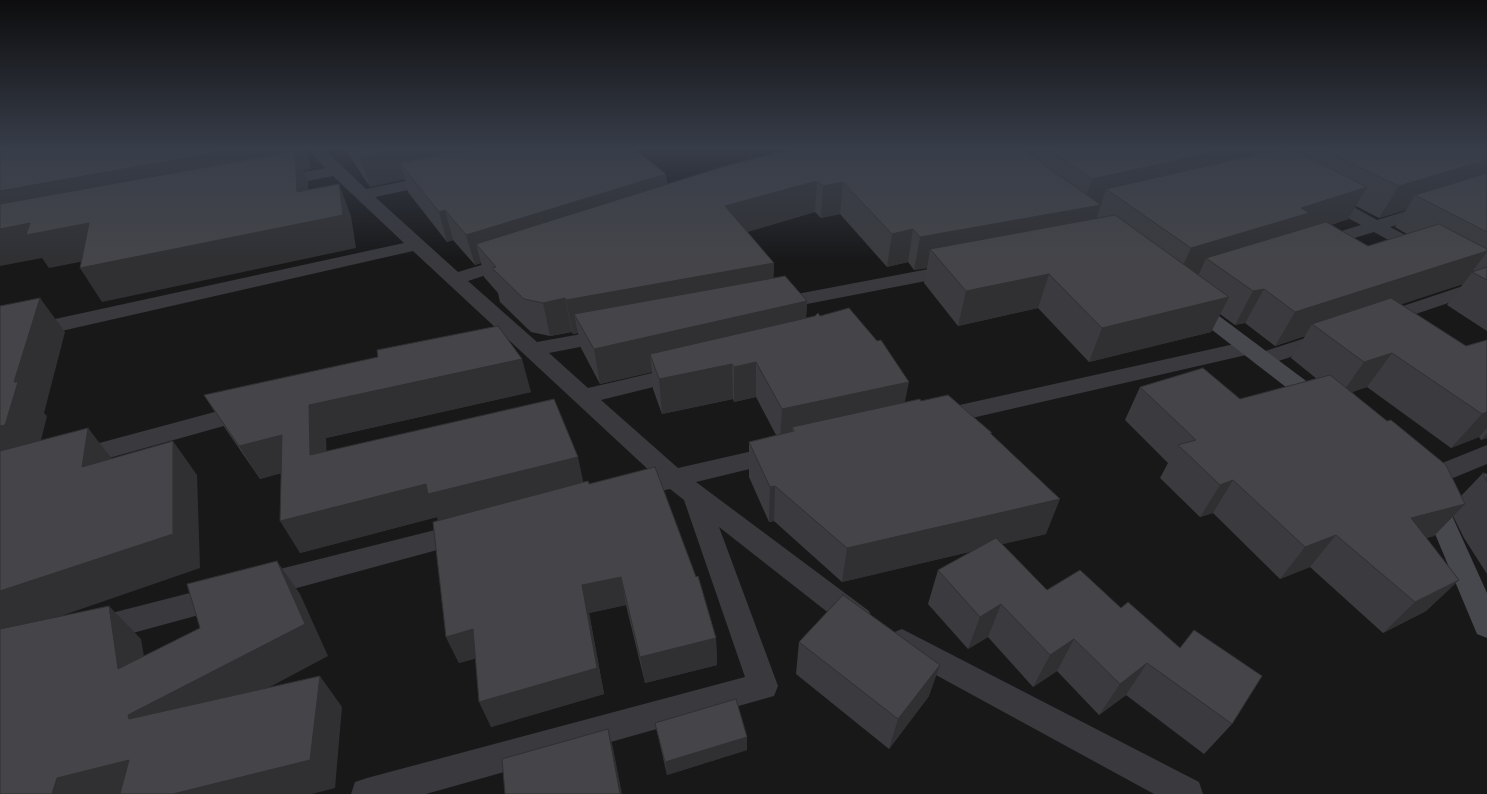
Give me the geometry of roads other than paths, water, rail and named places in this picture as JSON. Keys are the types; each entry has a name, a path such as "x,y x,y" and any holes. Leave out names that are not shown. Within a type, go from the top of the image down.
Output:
{"street":[{"path":"352,186 454,279 514,343 584,396 684,486 854,617 1187,794"},
{"path":"362,195 404,186"},
{"path":"1300,249 1487,191"},
{"path":"1314,193 1376,225 1436,259"},
{"path":"0,338 417,245"},
{"path":"454,279 529,255"},
{"path":"757,307 975,266"},
{"path":"1462,274 1485,286"},
{"path":"913,423 1256,353 1354,328 1485,286"},
{"path":"1178,295 1338,415"},
{"path":"514,343 625,332"},
{"path":"584,396 698,370"},
{"path":"61,463 266,406"},
{"path":"611,494 684,486 797,450"},
{"path":"1487,454 1418,476 1487,625"},
{"path":"367,794 762,686 684,486"},
{"path":"77,635 487,526"}]}
